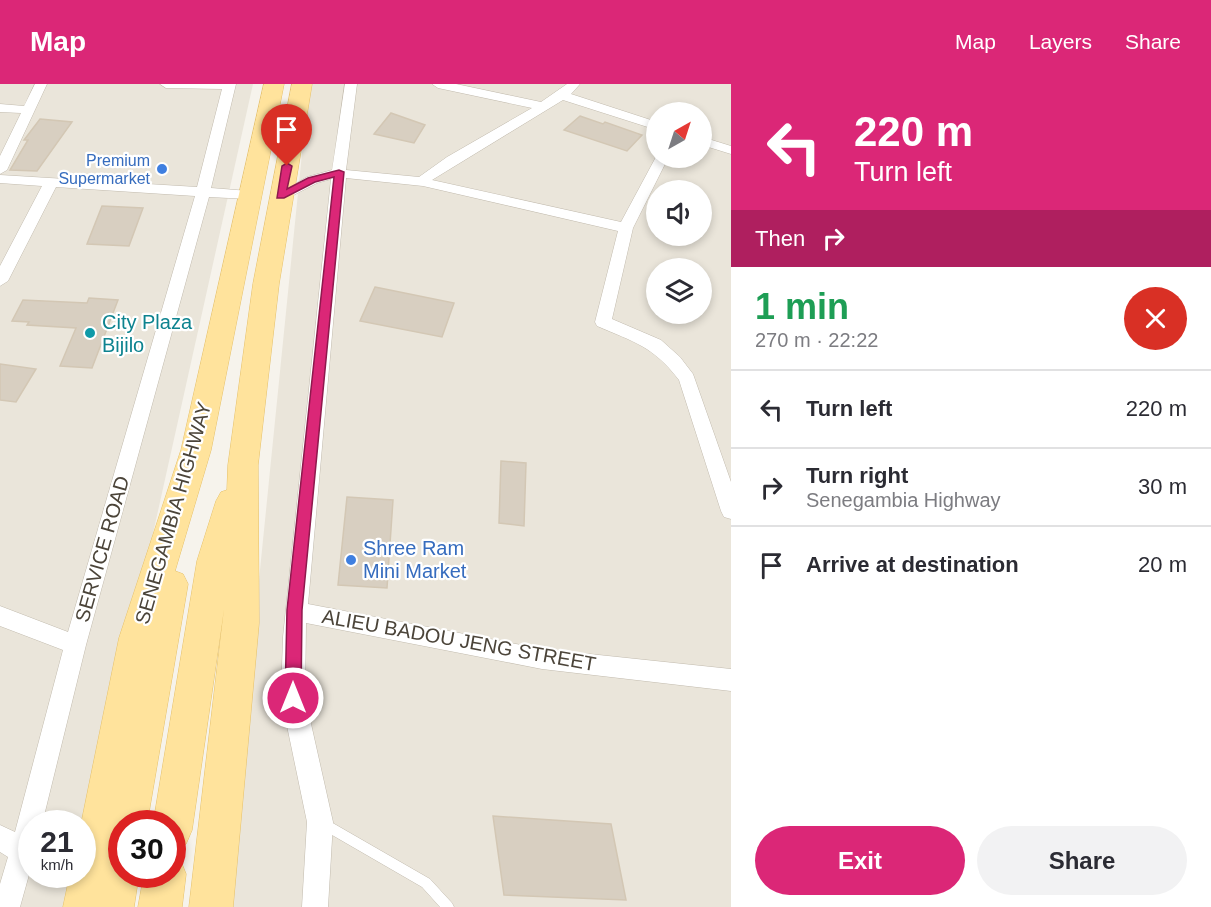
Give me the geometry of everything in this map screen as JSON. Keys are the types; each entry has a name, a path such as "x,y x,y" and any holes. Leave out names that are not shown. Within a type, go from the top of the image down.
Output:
{"main road":[{"name":"SENEGAMBIA HIGHWAY","path":"211,907 241,623 243,465 263,303 265,196 274,84"},
{"name":"SENEGAMBIA HIGHWAY","path":"85,907 137,638 196,450 265,196 302,84"},
{"path":"130,810 196,450"},
{"path":"175,810 214,561 243,465"},
{"path":"112,907 116,888"},
{"path":"160,907 163,888"}],"street":[{"path":"0,170 41,84"},
{"path":"165,84 229,85"},
{"path":"315,907 320,822 293,698 295,610 339,172 351,84"},
{"path":"438,84 542,106"},
{"path":"423,182 429,175 452,160 562,95 574,84"},
{"name":"SERVICE ROAD","path":"34,810 75,645 203,192 229,85"},
{"path":"562,95 646,122"},
{"path":"0,108 30,110"},
{"path":"712,144 731,150"},
{"path":"657,168 626,228 603,322 655,344 674,361 687,378 731,511"},
{"path":"0,179 265,196 339,172 423,182 626,228"},
{"path":"0,281 50,184"},
{"name":"ALIEU BADOU JENG STREET","path":"295,610 542,659 731,680"},
{"path":"0,616 75,645"},
{"path":"0,838 18,847"},
{"name":"SERVICE ROAD","path":"7,907 18,868"}],"lane":[{"path":"320,822 426,883 448,907"}],"shaded area":[{"path":"0,84 253,84 91,810 18,810 18,888 74,888 69,907 0,907"},
{"path":"309,84 731,84 731,907 226,907"}],"building":[{"path":"391,113 425,125 414,143 374,134"},
{"path":"580,116 642,135 627,151 564,130"},
{"path":"40,119 72,122 37,171 10,170 28,140 24,140"},
{"path":"102,206 143,208 129,246 87,244"},
{"path":"375,287 454,303 442,337 360,321"},
{"path":"89,298 118,300 92,368 60,366 76,328 27,325 29,322 12,321 23,300 87,303"},
{"path":"0,364 36,369 16,402 0,400"},
{"path":"501,461 526,463 524,526 499,523"},
{"path":"347,497 393,500 387,588 338,585"},
{"path":"493,816 611,824 626,900 504,895"}],"place":[{"name":"Premium Supermarket","path":"162,169"},
{"name":"City Plaza Bijilo","path":"90,333"},
{"name":"Shree Ram Mini Market","path":"351,560"}],"route":[{"path":"287,166 281,196 312,180 339,172 295,610 293,698"}]}
